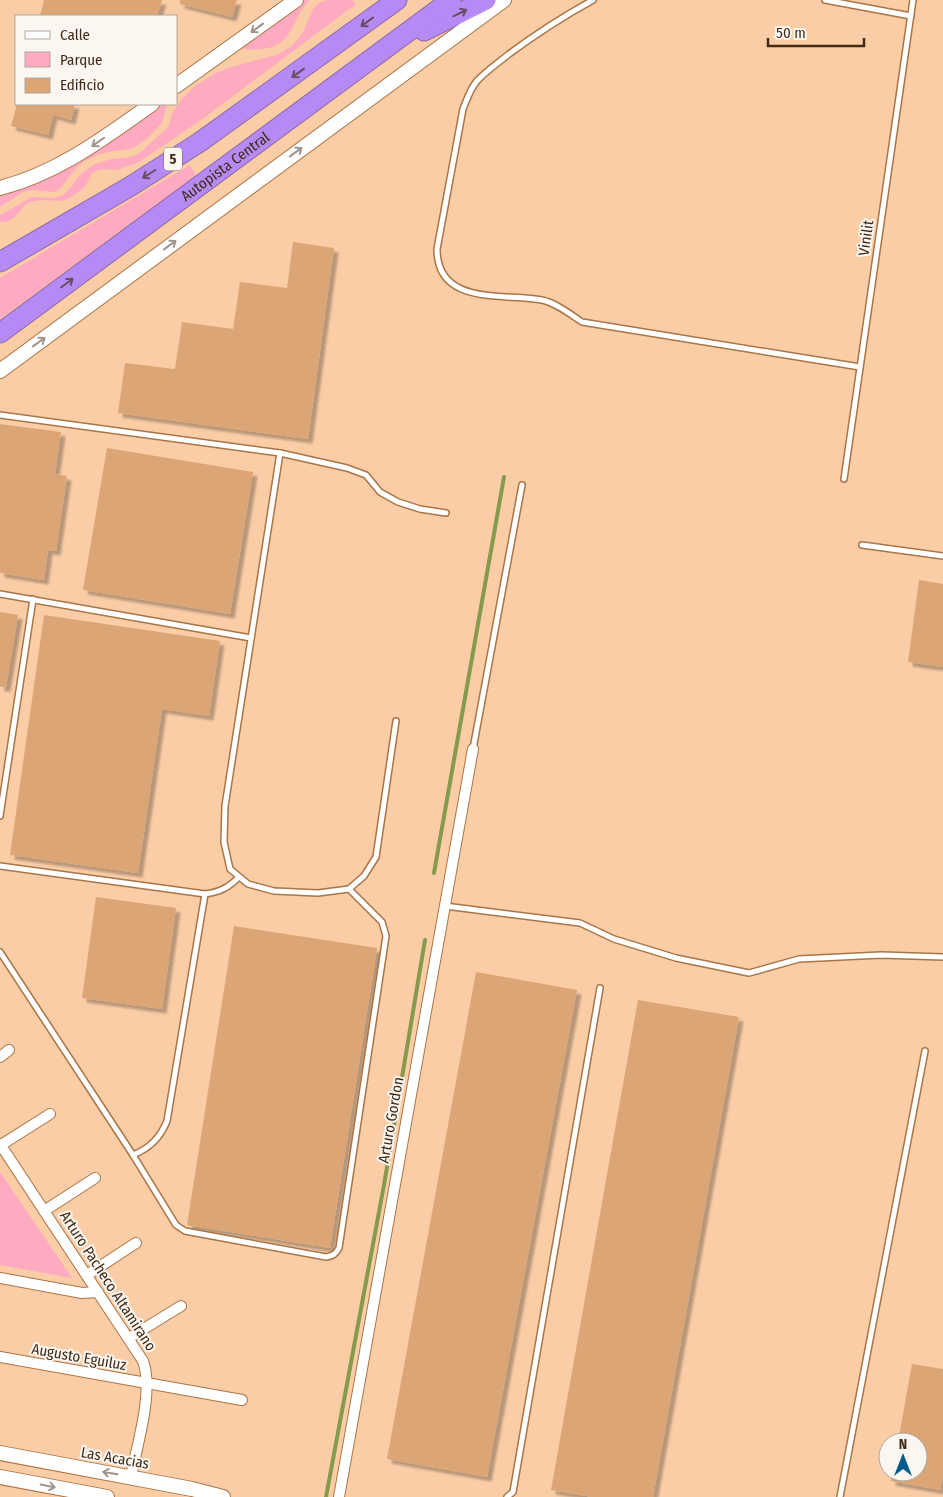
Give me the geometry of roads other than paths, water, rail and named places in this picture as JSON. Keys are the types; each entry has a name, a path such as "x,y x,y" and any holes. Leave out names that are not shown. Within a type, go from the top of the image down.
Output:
{"highway":[{"name":"5","path":"0,262 131,186 200,142 397,0"},
{"name":"Autopista Central","path":"0,333 451,0"},
{"path":"384,49 486,0"}],"street":[{"path":"178,85 296,0"},
{"path":"0,371 504,0"},
{"path":"0,188 31,178 61,165 95,145 151,105"},
{"name":"Arturo Gordon","path":"339,1497 473,749"},
{"path":"0,1057 9,1050"},
{"path":"0,1145 50,1114"},
{"name":"Arturo Pacheco Altamirano","path":"0,1145 143,1361 147,1384 131,1477"},
{"path":"44,1211 95,1178"},
{"path":"87,1275 136,1243"},
{"path":"0,1278 82,1294 98,1292"},
{"path":"129,1338 181,1306"},
{"name":"Augusto Eguiluz","path":"0,1357 242,1400"},
{"name":"Las Acacias","path":"0,1453 131,1477 193,1493 223,1497"},
{"path":"0,1477 101,1496"}],"lane":[{"path":"593,0 530,39 487,71 476,82 469,94 463,109 438,249 438,263 443,275 451,284 470,293 544,300 582,322 860,367"},
{"path":"825,0 911,16"},
{"name":"Vinilit","path":"844,479 913,0"},
{"path":"0,415 280,453 360,472 366,475 380,492 398,502 420,509 446,513"},
{"path":"280,453 225,806 224,842 230,869 248,884 274,891 318,893 349,889 364,876 376,857 396,721"},
{"path":"473,749 522,485"},
{"path":"862,545 943,556"},
{"path":"0,594 251,638"},
{"path":"0,816 33,599"},
{"path":"0,866 205,894 220,892 239,877"},
{"path":"0,952 133,1155 176,1225 185,1231 326,1257 331,1256 337,1251 386,936 382,922 349,889"},
{"path":"133,1155 155,1142 167,1121 205,894"},
{"path":"445,906 580,923 614,939 676,958 749,973 799,959 881,955 943,957"},
{"path":"507,1497 513,1492 600,988"},
{"path":"840,1497 925,1052"},
{"path":"513,1492 517,1497"}],"waterway":[{"path":"434,873 504,477"},
{"path":"326,1497 384,1185 425,940"}]}
